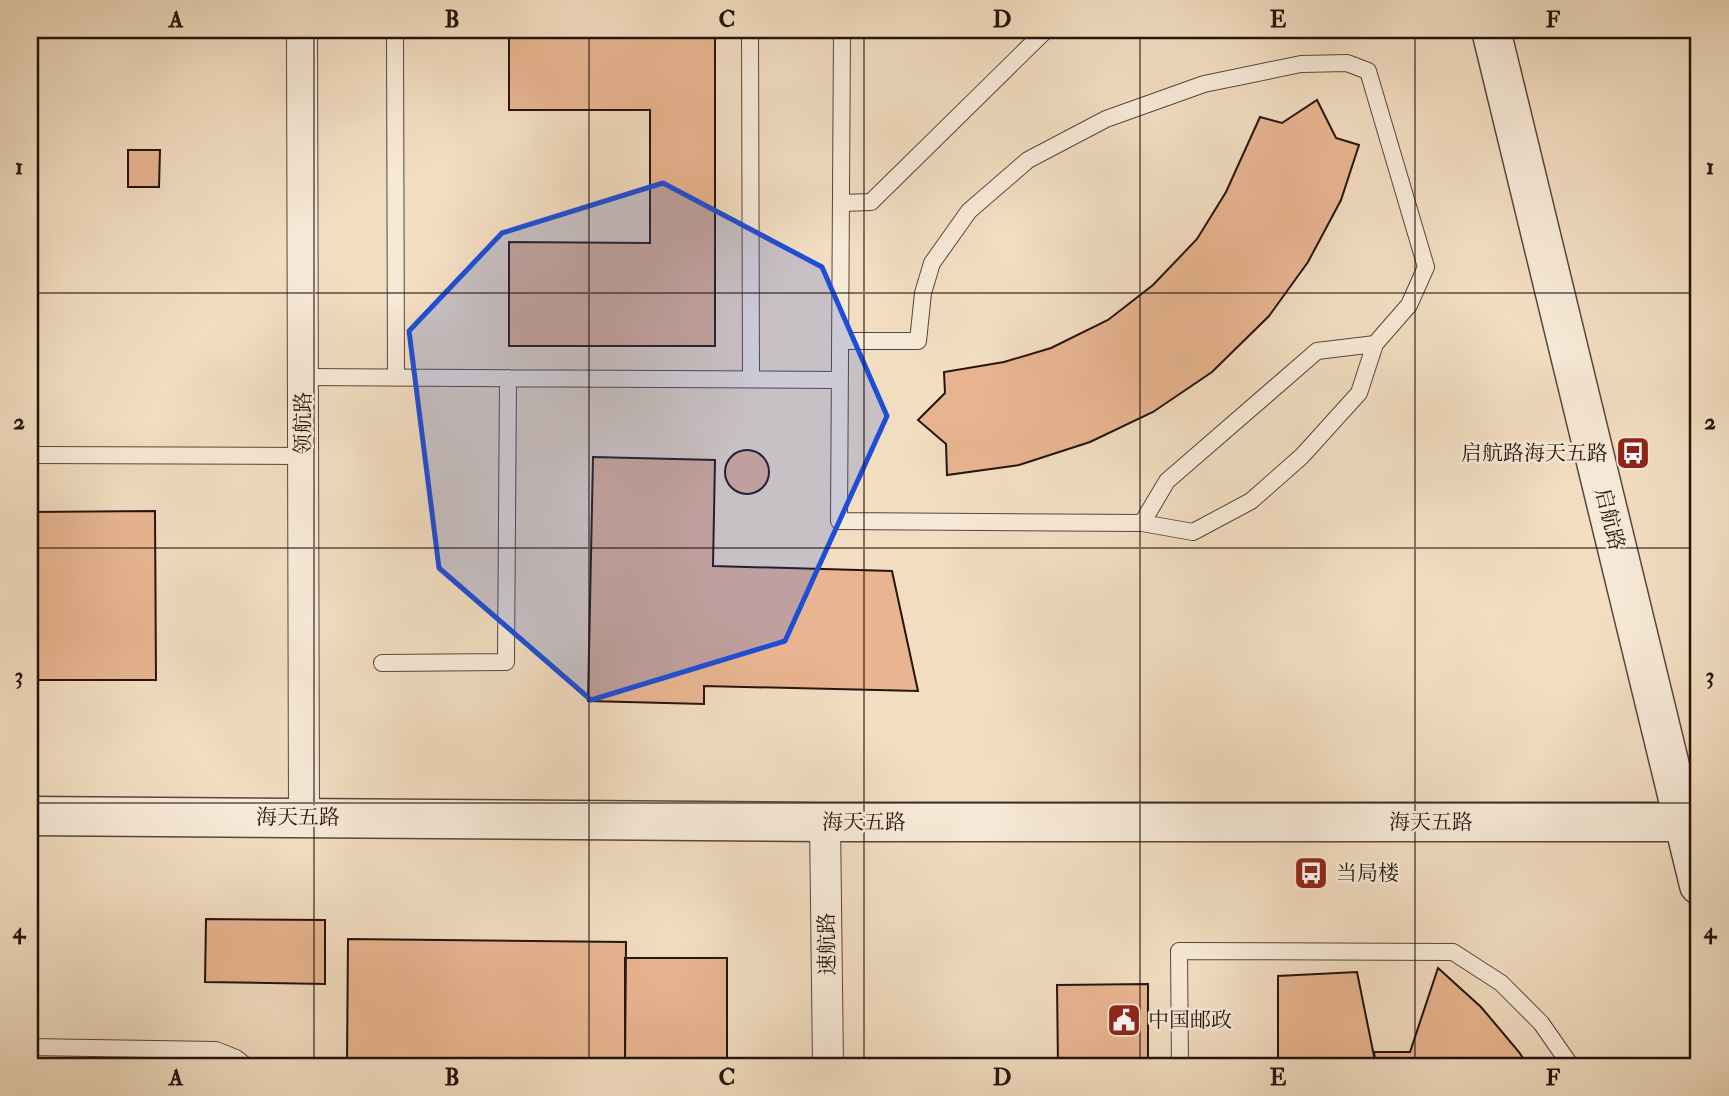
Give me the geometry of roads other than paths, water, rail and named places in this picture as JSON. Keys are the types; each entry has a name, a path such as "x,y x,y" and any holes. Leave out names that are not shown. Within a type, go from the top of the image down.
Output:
{"street":[{"name":"领航路","path":"302,30 304,817"},
{"name":"启航路","path":"1491,30 1692,822 1699,885"},
{"name":"海天五路","path":"30,816 825,822 1692,822"},
{"name":"速航路","path":"825,822 828,1066"}],"lane":[{"path":"395,30 396,378"},
{"path":"750,30 751,379"},
{"path":"840,341 918,341 923,293 932,263 969,211 1028,160 1107,119 1204,83 1301,64 1347,63 1368,71 1426,267 1409,305 1375,344 1359,393 1302,456 1251,501 1193,532 1142,523 839,521 840,380 840,341 842,30"},
{"path":"841,203 871,202 1046,30"},
{"path":"1142,523 1167,481 1317,351 1375,344"},
{"path":"303,377 840,380"},
{"path":"382,663 506,662 508,378"},
{"path":"30,455 303,456"},
{"path":"1180,1066 1179,951 1453,951 1501,983 1541,1023 1571,1066"},
{"path":"30,1046 216,1050 236,1058 246,1066"}],"place":[{"name":"启航路海天五路","path":"1633,453"},
{"name":"当局楼","path":"1311,873"},
{"name":"中国邮政","path":"1124,1020"}]}
